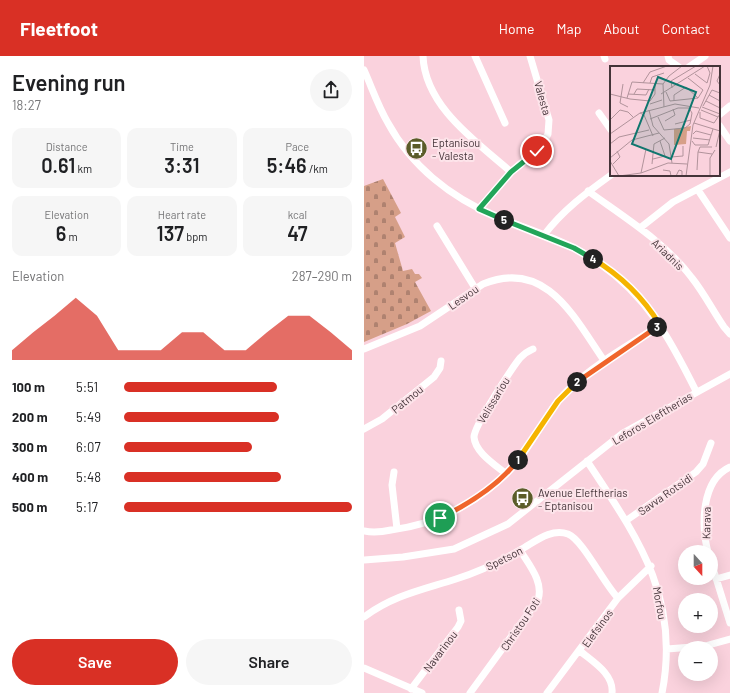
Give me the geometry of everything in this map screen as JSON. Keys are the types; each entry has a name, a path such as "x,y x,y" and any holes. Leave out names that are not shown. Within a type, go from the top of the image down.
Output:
{"street":[{"path":"423,56 423,64 430,86 447,112 460,126 511,172"},
{"path":"475,56 505,123"},
{"name":"Valesta","path":"479,209 511,172 542,145 548,134 549,120 530,56"},
{"path":"668,56 669,60 677,66"},
{"path":"691,66 705,56"},
{"path":"364,73 388,123 411,156 437,183 452,194 479,209 574,248 604,266 638,296 660,325 696,391"},
{"path":"720,114 730,106"},
{"path":"599,113 610,129"},
{"path":"720,126 730,141"},
{"path":"640,228 673,202 730,172"},
{"path":"544,235 562,214 610,176"},
{"path":"698,190 729,236"},
{"name":"Ariadnis","path":"588,192 640,228 681,264 730,334"},
{"path":"437,226 475,288"},
{"name":"Lesvou","path":"364,349 420,326 475,288 490,281 513,278 532,281 549,289 566,306 605,362"},
{"path":"364,531 376,532 398,530 427,522 458,509 476,498 505,473 526,450 546,417 569,389 605,362 660,325"},
{"name":"Velissariou","path":"505,473 484,454 477,445 474,436 478,423 516,363 524,354 533,348"},
{"name":"Patmou","path":"364,429 382,419 434,377 440,368 441,361"},
{"name":"Leforos Eleftherias","path":"364,560 403,557 454,549 508,524 623,433 696,391 730,374"},
{"name":"Savva Rotsidi","path":"627,520 696,472 703,464 711,443"},
{"name":"Morfou","path":"588,461 627,520 651,566 661,599 667,649 662,693"},
{"name":"Karava","path":"707,545 705,528 707,497 716,476 720,472 730,467"},
{"path":"394,472 392,485 398,530"},
{"name":"Spetson","path":"364,617 389,600 475,572 520,550 550,533 566,534 577,540 608,588 618,598"},
{"name":"Christou Foti","path":"470,693 534,606 540,595 538,582 520,550"},
{"name":"Elefsinos","path":"547,693 580,651 618,598 651,566"},
{"path":"718,578 730,575"},
{"path":"718,585 730,623"},
{"name":"Navarinou","path":"411,689 458,627 461,621 459,610"},
{"path":"667,649 705,646 730,639"},
{"path":"580,651 608,675 611,681 612,693"},
{"path":"364,668 422,693"}],"green space":[{"path":"383,179 401,213 395,217 405,237 395,243 403,271 412,269 415,274 419,274 422,278 415,282 431,311 407,324 364,342 364,186"}],"place":[{"name":"Eptanisou - Valesta","path":"416,148"},
{"name":"Avenue Eleftherias - Eptanisou","path":"523,498"}],"route":[{"path":"440,518 468,504 494,484 515,464 526,450 546,417 569,389 585,375 660,325 655,316 638,296 599,262 574,248 479,209 511,172 537,151"}]}
